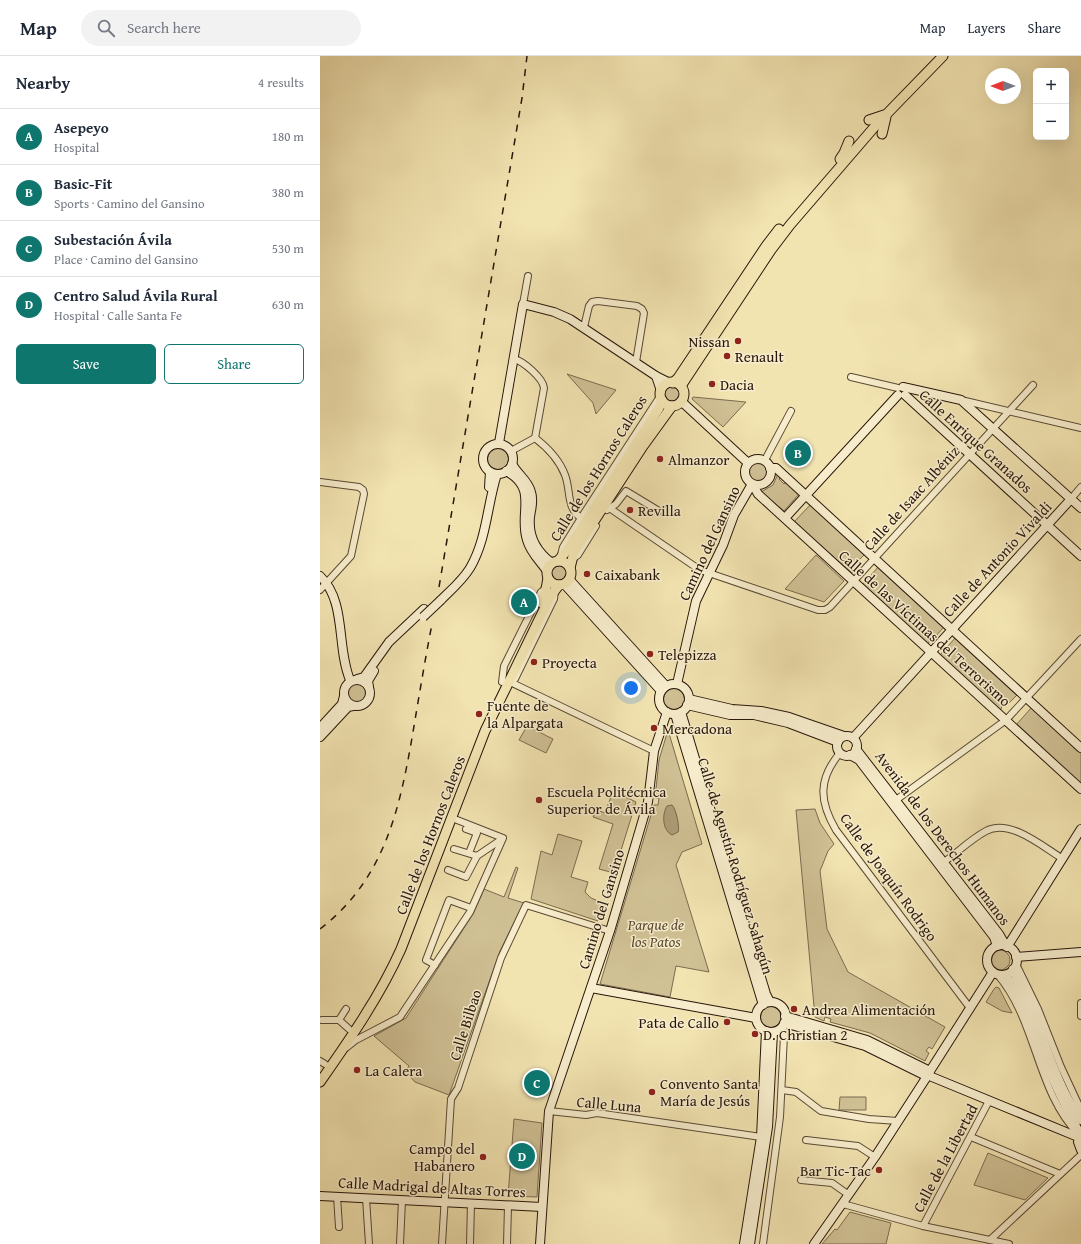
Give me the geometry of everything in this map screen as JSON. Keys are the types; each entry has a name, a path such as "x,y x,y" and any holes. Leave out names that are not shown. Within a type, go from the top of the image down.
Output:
{"main road":[{"path":"675,384 684,393 681,401 672,406 666,404 661,396 664,386 675,384 771,250 845,160 887,113 943,56"},
{"path":"869,120 878,118 887,113"},
{"path":"882,134 887,113"},
{"path":"675,384 766,246 827,176 844,153 849,141"},
{"path":"827,176 845,160"},
{"name":"Calle de los Hornos Caleros","path":"322,1065 350,1035 390,975 486,731 556,576 659,408 661,396"},
{"name":"Calle de los Hornos Caleros","path":"571,564 574,552 606,506 651,434 672,406"},
{"path":"565,562 571,564 571,574 556,576 565,562"},
{"name":"Calle de los Hornos Caleros","path":"320,1082 350,1035 375,990 393,953 480,729 508,682"}],"street":[{"path":"499,443 528,276"},
{"path":"584,327 589,306 592,302 606,302 637,306 642,309 644,313 636,362"},
{"path":"523,304 554,312 584,327 656,376 675,384"},
{"path":"514,359 524,363 544,385 535,438"},
{"path":"656,376 661,396"},
{"path":"851,377 901,391 918,390 1081,428"},
{"name":"Calle de Isaac Albéniz","path":"606,506 700,570 818,610 825,610 830,607 1033,385"},
{"path":"913,402 912,395 918,390"},
{"path":"785,518 901,391"},
{"name":"Calle Enrique Granados","path":"901,391 1081,556"},
{"name":"Calle de los Hornos Caleros","path":"556,576 563,547 661,396"},
{"name":"Calle Enrique Granados","path":"961,400 1081,508"},
{"path":"681,401 748,463"},
{"path":"765,460 791,411"},
{"path":"511,451 535,438"},
{"path":"535,438 550,450 558,461 565,475 572,509 581,518"},
{"path":"499,443 504,444 511,451 513,458 512,464 506,471 494,473 484,465 482,456 486,448 499,443"},
{"path":"756,459 765,460 770,468 771,475 767,482 760,485 752,484 745,476 745,469 748,463 756,459"},
{"path":"512,464 528,484 532,493 533,505 530,529 532,539 536,548 556,576"},
{"name":"Calle de las Víctimas del Terrorismo","path":"770,468 776,468 1081,748"},
{"path":"506,471 518,480 523,487 527,504 524,529 527,541 532,551 664,688"},
{"path":"320,728 342,704 344,687 354,680 364,677 395,635 457,585 469,570 482,542 494,473"},
{"path":"320,482 360,487 364,492 351,556 320,590"},
{"name":"Calle de las Víctimas del Terrorismo","path":"752,484 758,494 1081,789"},
{"name":"Camino del Gansino","path":"677,684 693,610 734,515 752,484"},
{"name":"Calle de Antonio Vivaldi","path":"853,738 1081,488"},
{"name":"Calle de los Hornos Caleros","path":"606,506 616,504 626,491 659,511"},
{"path":"320,576 326,583 336,602 343,661 354,680"},
{"path":"320,737 348,707 361,706 367,701 370,694 370,678 393,645 423,613"},
{"path":"896,800 1006,720 1081,639"},
{"path":"354,680 364,681 369,687"},
{"path":"508,682 654,751"},
{"path":"664,688 677,684 686,689 688,702"},
{"path":"664,688 660,703 674,713 688,702"},
{"path":"344,696 347,702 353,706"},
{"path":"688,702 730,715 754,715 788,723 830,738 853,738 856,743 856,749 850,755 840,753 837,748 841,739"},
{"name":"Camino del Gansino","path":"540,1244 549,1112 610,930 648,802 654,751 674,713"},
{"name":"Calle de Agustín Rodríguez Sahagún","path":"674,713 766,994 766,1003"},
{"name":"Avenida de los Derechos Humanos","path":"856,749 1007,946"},
{"name":"Calle de Joaquín Rodrigo","path":"840,753 827,772 823,785 823,800 827,816 970,1008"},
{"name":"Avenida de los Derechos Humanos","path":"850,755 859,760 994,937 997,946"},
{"path":"452,818 503,838"},
{"path":"944,862 986,831 1004,827 1013,829 1063,859"},
{"path":"466,829 477,833 469,853"},
{"path":"1007,946 1081,829"},
{"path":"448,870 466,877 477,856 503,838"},
{"path":"339,1020 350,1035 400,1017 471,908 503,838"},
{"path":"454,849 477,856"},
{"path":"435,965 426,960 449,900 471,908"},
{"name":"Calle Bilbao","path":"442,1244 451,1099 458,1088 501,958 526,905 610,930"},
{"path":"1079,1135 1066,1119 1053,1096 1017,1004 1007,986 988,966 987,958 990,951 997,946 1007,946 1013,951 1016,979 1030,1008 1064,1090 1081,1120"},
{"path":"1005,975 1015,963 1081,952"},
{"path":"1015,963 1038,1009 1061,1068 1081,1110"},
{"path":"814,1244 875,1157 970,1008 995,973"},
{"path":"995,973 1005,975 1011,982 1025,1010 1058,1092 1079,1135 1078,1146 1081,1150"},
{"path":"591,988 756,1018"},
{"path":"763,1244 778,1136 782,1090 784,1022 783,1009 778,1004 766,1003 756,1013 756,1018 761,1028 769,1032"},
{"path":"1081,1003 1081,1016"},
{"path":"339,1020 346,1009"},
{"path":"322,1020 339,1020"},
{"path":"769,1032 784,1022"},
{"path":"784,1022 865,1046 989,1101 1079,1135"},
{"path":"744,1244 761,1137 769,1032"},
{"path":"750,1244 768,1127 769,1032"},
{"path":"782,1090 796,1092 821,1111 869,1119 898,1121"},
{"name":"Calle de la Libertad","path":"923,1226 971,1138 989,1101"},
{"name":"Calle Luna","path":"549,1112 586,1115 597,1113 761,1137"},
{"path":"971,1138 1060,1174"},
{"path":"806,1140 858,1146 875,1157"},
{"path":"990,1240 1081,1155"},
{"path":"801,1180 832,1183 849,1195"},
{"name":"Calle Madrigal de Altas Torres","path":"320,1196 542,1206"},
{"path":"337,1196 339,1227"},
{"path":"366,1198 370,1244"},
{"path":"400,1244 402,1200"},
{"path":"470,1244 471,1203"},
{"path":"843,1204 923,1226 1009,1244"},
{"path":"506,1244 508,1205"}],"green space":[{"path":"567,374 616,390 596,414 593,403"},
{"path":"672,386 679,391 680,394 675,401 672,402 665,397 664,394 669,387"},
{"path":"693,397 746,402 723,427 692,399"},
{"path":"497,446 505,450 509,458 505,466 497,470 489,466 485,458 489,450"},
{"path":"757,461 765,464 768,472 765,480 757,483 749,480 746,472 749,464"},
{"path":"778,474 781,477 779,479 784,484 786,482 799,494 784,511 761,492 773,485"},
{"path":"811,504 867,557 864,555 858,561 860,564 852,573 794,522"},
{"path":"816,555 844,581 824,602 785,589"},
{"path":"559,564 565,567 568,573 565,579 559,582 553,579 550,573 553,567"},
{"path":"879,566 944,627 934,638 932,636 928,644 863,584"},
{"path":"956,637 1018,694 1007,705 1005,704 1001,708 1001,711 940,655"},
{"path":"353,684 361,684 366,689 364,700 361,702 353,702 348,697 348,689"},
{"path":"674,688 682,691 685,699 682,707 674,710 666,707 663,699 666,691"},
{"path":"1032,707 1081,752 1081,784 1016,725"},
{"path":"527,726 553,739 546,753 519,740"},
{"name":"Parque de los Patos","path":"668,730 702,844 682,852 676,865 709,972 676,966 670,997 600,984 654,805 658,805 659,798 655,798 659,760"},
{"path":"613,791 636,802 614,873 599,869 613,824 593,817 597,810 605,813"},
{"path":"815,809 820,823 834,844 828,851 820,871 827,929 848,972 945,1027 932,1049 929,1047 926,1051 929,1053 925,1061 870,1033 830,1022 831,1019 825,1017 824,1021 815,1017 796,810"},
{"path":"558,834 582,841 571,877 588,882 585,892 591,898 605,904 598,921 531,899 541,851 552,855"},
{"path":"516,867 518,868 508,898 524,903 500,951 449,1095 415,1082 405,1071 409,1066 374,1036 406,1018 473,914 484,889 504,897"},
{"path":"996,950 1004,950 1010,956 1010,964 1004,970 996,970 990,964 990,956"},
{"path":"996,987 999,988 1012,1013 1002,1011 986,1002"},
{"path":"770,1006 778,1009 781,1017 778,1025 770,1028 762,1025 759,1017 762,1009"},
{"path":"840,1097 866,1097 866,1110 839,1110"},
{"path":"514,1119 542,1123 537,1197 508,1196"},
{"path":"988,1153 1048,1178 1025,1200 974,1185"},
{"path":"850,1212 891,1223 886,1244 822,1244 835,1229 837,1230"}],"shaded area":[{"path":"672,805 678,822 678,832 672,835 666,829 664,813 667,806"}],"railway":[{"path":"439,587 522,98 527,56"},
{"path":"320,929 342,909 360,888 375,865 386,840 395,815 408,760 432,624"}],"place":[{"name":"Nissan","path":"738,341"},
{"name":"Renault","path":"727,356"},
{"name":"Dacia","path":"712,384"},
{"name":"Basic-Fit","path":"798,453"},
{"name":"Almanzor","path":"660,459"},
{"name":"Revilla","path":"630,510"},
{"name":"Caixabank","path":"587,574"},
{"name":"Asepeyo","path":"524,602"},
{"name":"Telepizza","path":"650,654"},
{"name":"Proyecta","path":"534,662"},
{"name":"Fuente de la Alpargata","path":"479,714"},
{"name":"Mercadona","path":"654,728"},
{"name":"Escuela Politécnica Superior de Ávila","path":"539,800"},
{"name":"Andrea Alimentación","path":"794,1009"},
{"name":"Pata de Callo","path":"727,1022"},
{"name":"D. Christian 2","path":"755,1034"},
{"name":"La Calera","path":"357,1070"},
{"name":"Subestación Ávila","path":"537,1083"},
{"name":"Convento Santa María de Jesús","path":"652,1092"},
{"name":"Centro Salud Ávila Rural","path":"522,1156"},
{"name":"Campo del Habanero","path":"483,1157"},
{"name":"Bar Tic-Tac","path":"879,1170"}]}
